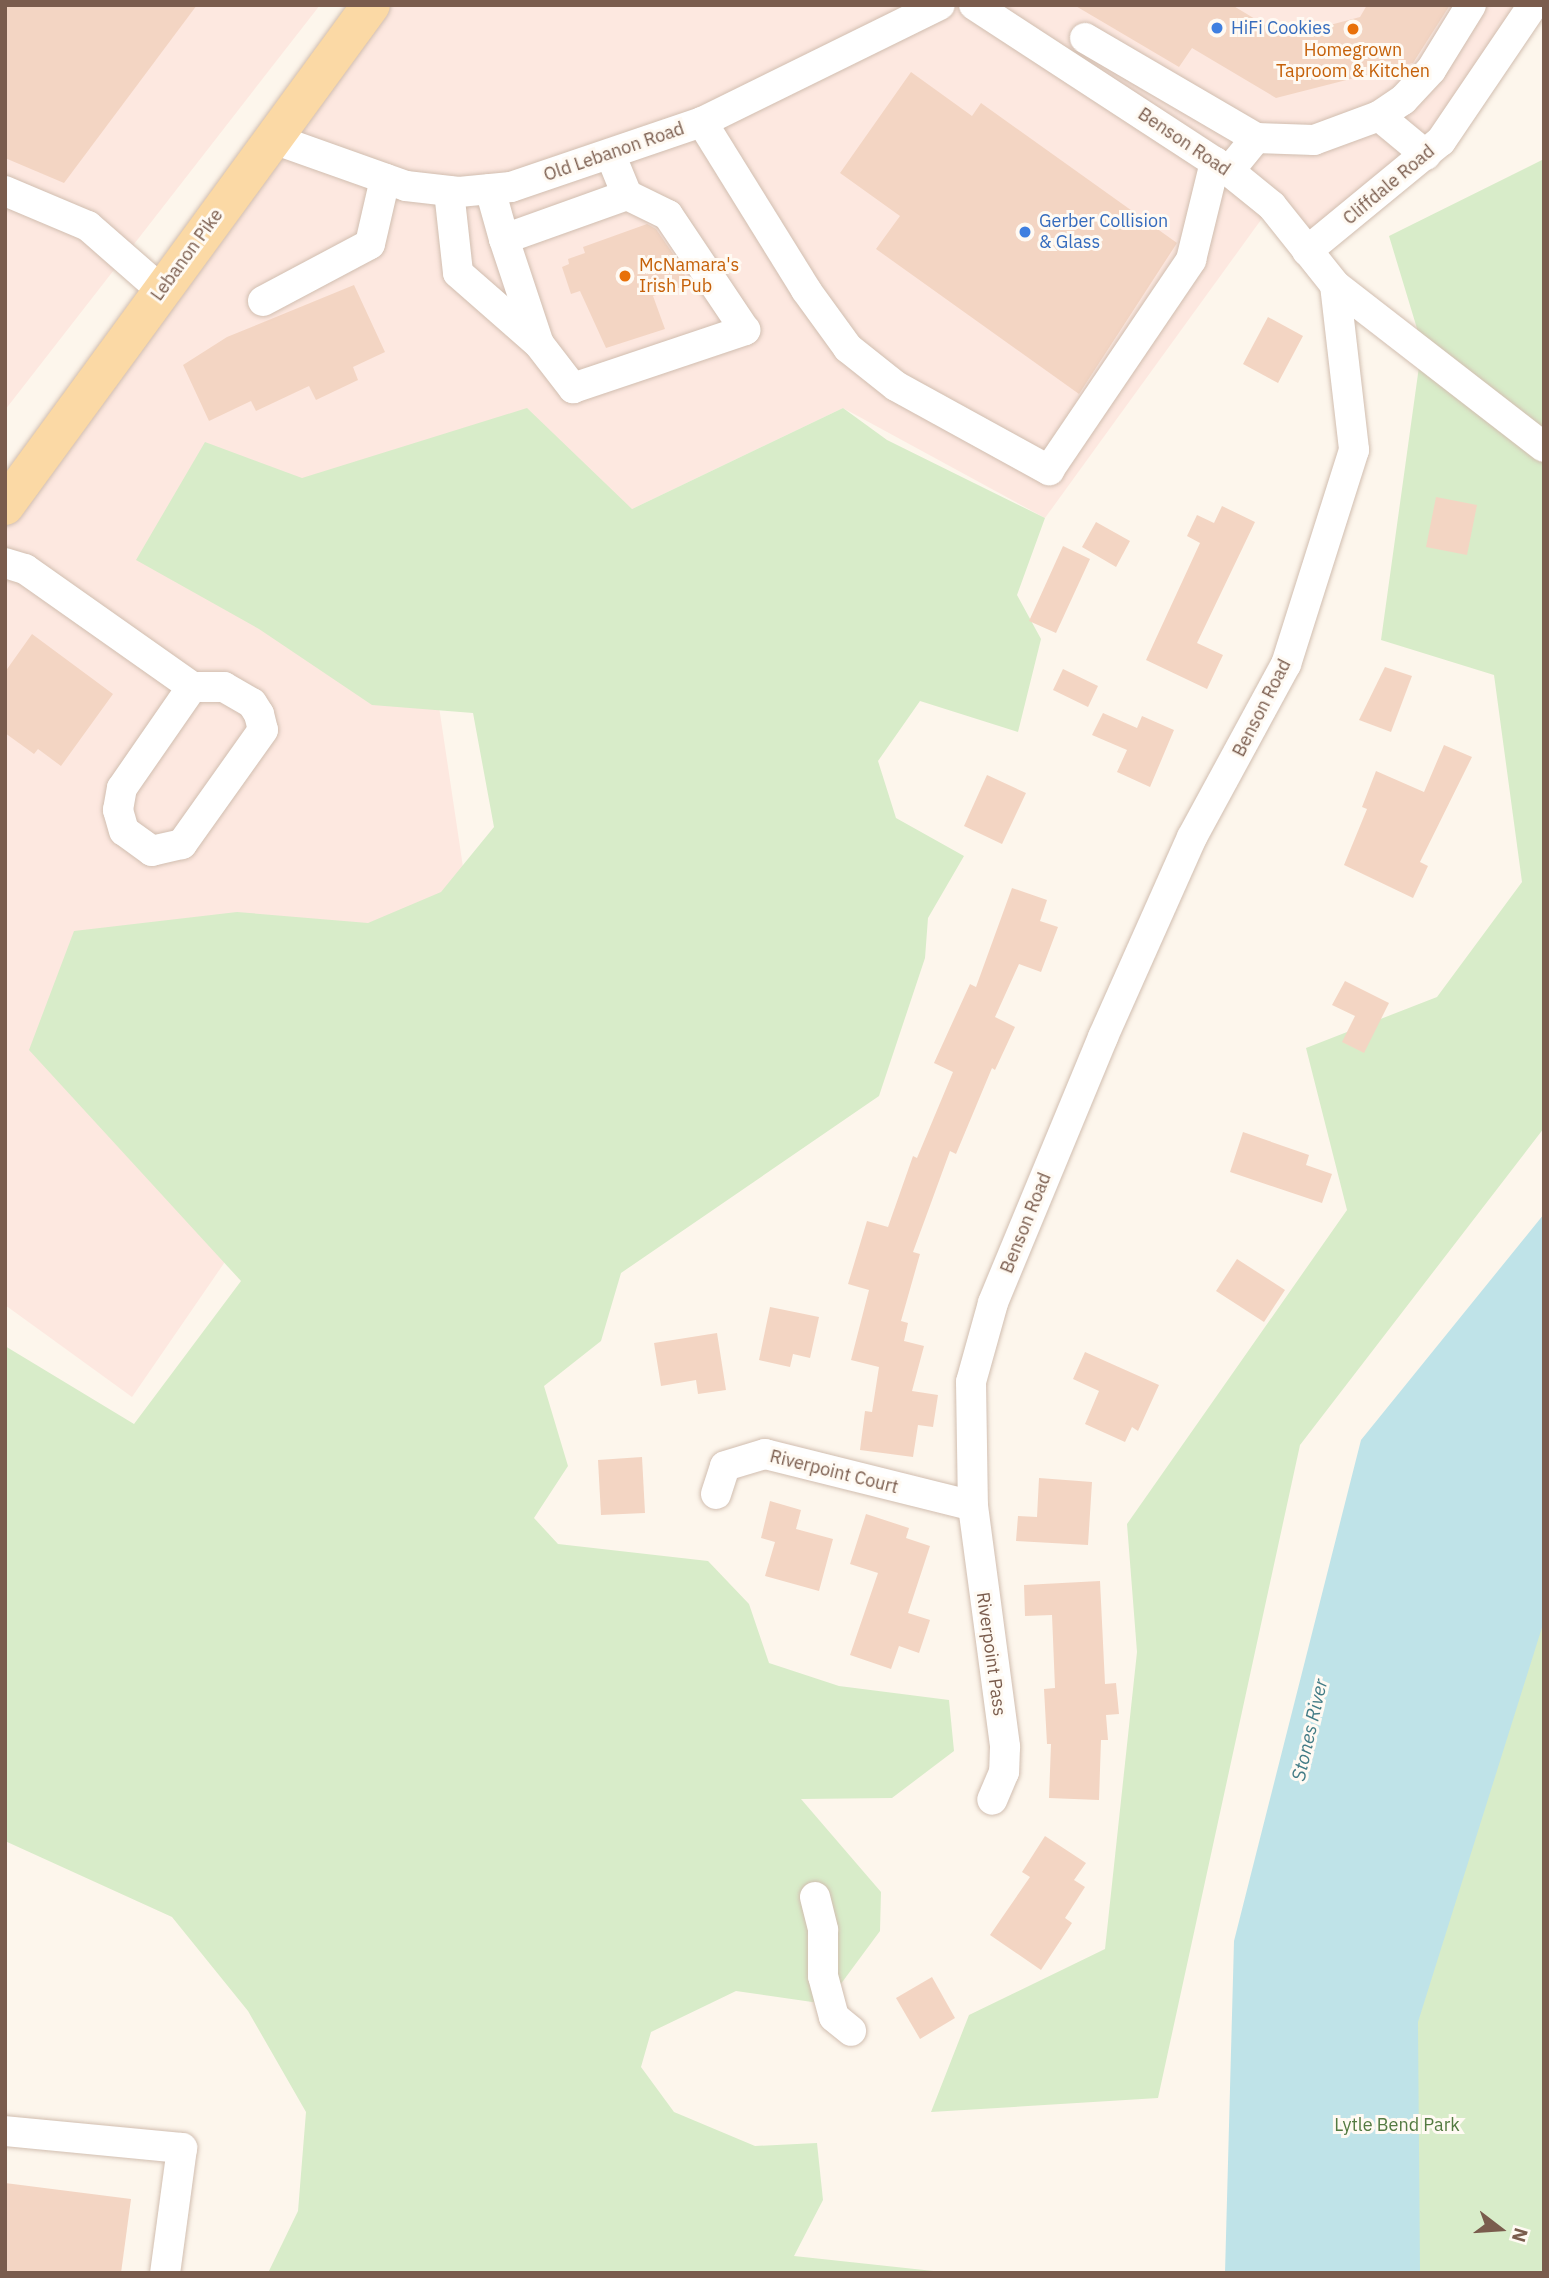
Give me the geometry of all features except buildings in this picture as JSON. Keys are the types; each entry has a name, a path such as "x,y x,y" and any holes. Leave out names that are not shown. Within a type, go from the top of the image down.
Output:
{"main road":[{"name":"Lebanon Pike","path":"5,506 271,138 371,5"}],"street":[{"name":"Old Lebanon Road","path":"271,138 385,179 449,191 490,189 611,156 702,121 940,5"},
{"name":"Benson Road","path":"973,1506 971,1382 993,1303 1103,1037 1192,838 1286,664 1354,450 1335,285 1272,206 1222,166 974,5"},
{"path":"1085,38 1256,138 1314,141 1378,116 1403,100 1431,70 1471,5"},
{"name":"Cliffdale Road","path":"1307,250 1441,141 1533,5"},
{"path":"1378,116 1426,155"},
{"path":"702,121 806,290 848,348 896,386 1049,470 1191,260 1222,166 1256,138"},
{"path":"449,191 458,273 539,344 573,388 745,330 668,215 627,195 611,156"},
{"path":"263,302 370,244 385,179"},
{"path":"490,189 539,344"},
{"path":"5,191 88,226 161,290"},
{"path":"504,239 627,195"},
{"path":"1335,285 1544,447"},
{"path":"5,563 25,569 192,687 225,687 252,703 263,730 182,844 152,851 124,831 118,810 122,788 192,687"},
{"name":"Riverpoint Court","path":"716,1494 724,1466 765,1454 973,1506"},
{"name":"Riverpoint Pass","path":"973,1506 1004,1746 1004,1772 992,1800"},
{"path":"815,1898 823,1930 823,1976 834,2017 851,2031"},
{"path":"5,2131 182,2148 165,2273"}],"shaded area":[{"path":"5,5 320,5 5,410"},
{"path":"371,5 1531,5 1441,141 1307,251 1271,206 1045,518 843,408 632,509 423,600 469,907 132,1397 5,1305 5,506"}],"green space":[{"path":"1544,159 1544,1128 1300,1445 1158,2098 931,2112 969,2015 1105,1949 1137,1652 1127,1524 1347,1210 1306,1048 1437,997 1522,882 1494,675 1381,640 1422,345 1389,236"},
{"path":"527,408 632,509 843,408 887,440 1045,518 1017,595 1041,639 1018,732 920,701 878,761 896,818 964,856 928,918 925,958 879,1096 621,1273 601,1341 544,1386 568,1466 534,1518 558,1544 708,1561 749,1604 769,1663 839,1686 949,1700 954,1751 892,1798 801,1799 881,1892 880,1931 826,2004 736,1991 651,2032 641,2067 674,2112 755,2146 817,2143 823,2200 794,2256 952,2273 268,2273 298,2211 306,2112 248,2011 172,1917 5,1841 5,1346 134,1424 241,1281 29,1050 74,931 237,912 368,923 441,892 494,827 473,713 372,705 259,629 136,560 205,442 302,478"},
{"name":"Lytle Bend Park","path":"1544,1246 1544,2273 1248,2273"}],"water":[{"name":"Lytle Bend Park","path":"1544,1214 1544,1621 1418,2022 1420,2273 1225,2273 1234,1941 1361,1440"}],"place":[{"name":"HiFi Cookies","path":"1217,28"},
{"name":"Homegrown Taproom & Kitchen","path":"1353,29"},
{"name":"Gerber Collision & Glass","path":"1025,232"},
{"name":"McNamara's Irish Pub","path":"625,276"}],"water label":[{"name":"Stones River","path":"1310,1730"}]}
